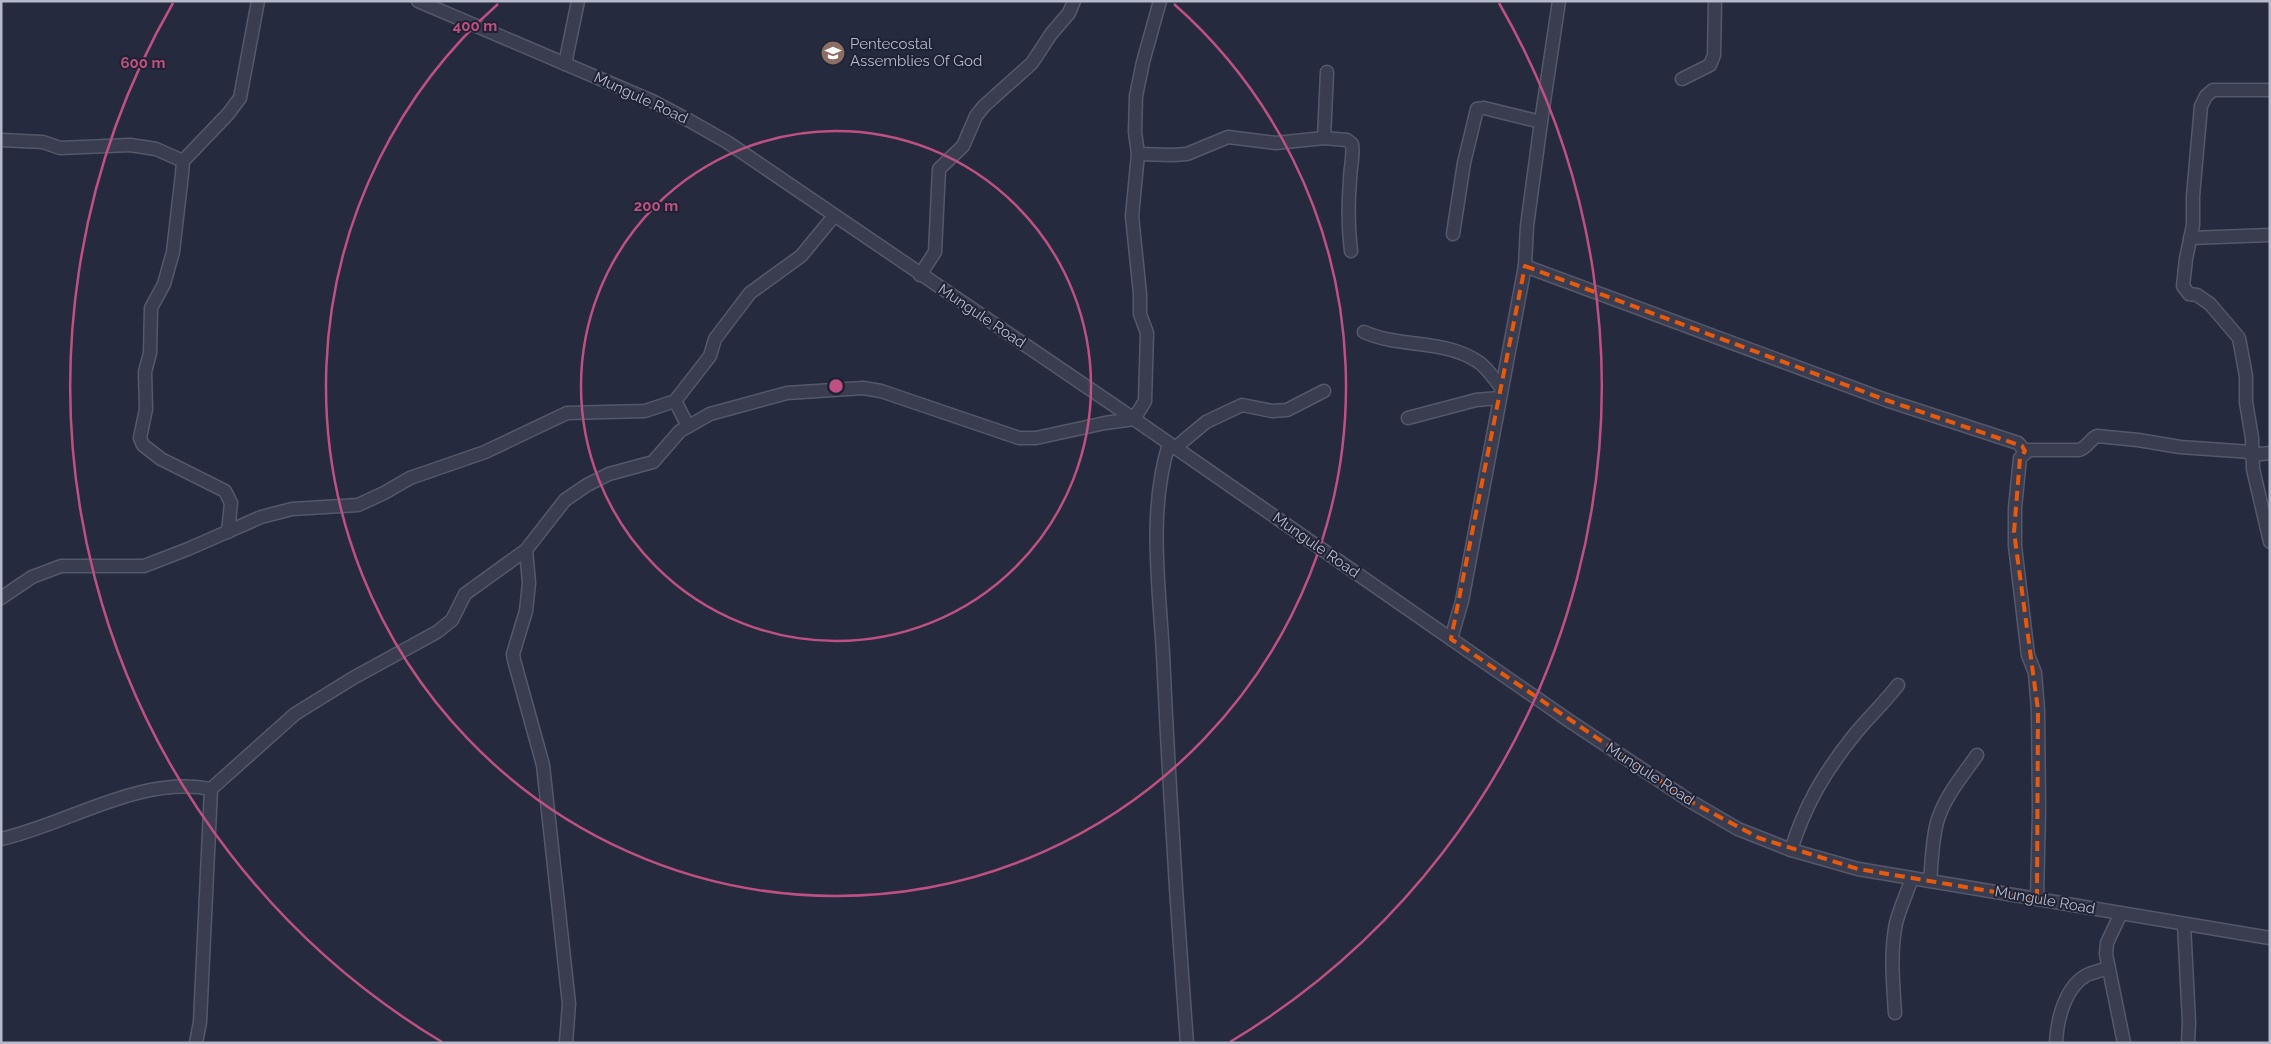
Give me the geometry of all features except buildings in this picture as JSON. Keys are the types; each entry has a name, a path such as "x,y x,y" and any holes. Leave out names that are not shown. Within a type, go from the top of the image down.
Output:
{"street":[{"path":"228,532 231,503 225,490 161,459 142,445 140,438 146,409 145,372 150,353 151,308 164,284 173,252 182,161 228,114 240,98 258,1"},
{"name":"Mungule Road","path":"418,1 643,97 727,142 1134,419 1451,639 1690,801 1738,829 1791,850 1858,869 2270,938"},
{"path":"565,64 578,1"},
{"path":"920,275 935,252 939,169 964,146 976,116 984,106 1032,63 1051,34 1069,13 1074,1"},
{"path":"196,1043 200,1022 211,789 295,714 352,678 437,632 452,620 465,594 526,550 565,500 587,485 609,474 653,462 680,431 710,414 787,394 863,388 901,397 1019,438 1044,437 1089,426 1134,419 1145,400 1147,333 1140,314 1140,294 1132,216 1138,154 1135,132 1136,96 1142,62 1160,1"},
{"path":"1451,639 1462,601 1525,266 1527,226 1560,1"},
{"path":"1682,79 1710,65 1714,55 1715,1"},
{"path":"1324,138 1327,72"},
{"path":"2270,90 2213,90 2206,96 2201,106 2193,196 2194,225 2190,238 2184,286 2189,294 2197,295 2210,304 2239,338 2246,376 2246,402 2252,438 2251,454 2270,542"},
{"path":"1453,234 1464,163 1477,109 1484,108 1541,122"},
{"path":"1138,154 1187,154 1203,149 1228,137 1276,143 1324,138 1347,140 1352,144 1354,155 1350,178 1348,229 1351,251"},
{"path":"1,140 43,142 60,148 130,144 156,149 182,161"},
{"path":"1,598 27,580 61,566 144,566 261,517 292,509 364,502 410,478 485,452 567,412 645,411 675,401 710,356 715,339 750,293 801,256 834,216"},
{"path":"2190,238 2270,235"},
{"path":"1525,266 1886,400 2018,443 2025,451"},
{"path":"1364,332 1375,336 1457,351 1479,362 1500,392"},
{"path":"1187,1043 1166,737 1157,515 1162,467 1172,446 1206,422 1242,405 1272,411 1287,410 1324,391"},
{"path":"1408,418 1500,392"},
{"path":"675,401 688,426"},
{"path":"2037,899 2039,809 2038,710 2035,673 2028,655 2014,532 2020,458 2025,451 2036,449 2080,450 2098,436 2180,447 2251,454 2270,453"},
{"path":"526,550 529,583 526,611 513,654 542,765 569,1004 566,1043"},
{"path":"1791,850 1804,811 1816,788 1854,735 1898,685"},
{"path":"1930,881 1933,844 1938,819 1946,801 1977,755"},
{"path":"1,839 134,795 166,788 200,787 211,789"},
{"path":"1895,1013 1892,961 1894,937 1897,921 1912,878"},
{"path":"2121,914 2108,943 2108,968 2124,1043"},
{"path":"2184,924 2190,1022 2188,1043"},
{"path":"2056,1043 2057,1026 2066,1000 2087,975 2108,968"}],"highlighted area":[{"path":"1525,266 1886,400 2022,446 2025,451 2020,458 2014,532 2038,710 2037,899 1858,869 1759,838 1690,801 1451,639"}],"place":[{"name":"Pentecostal Assemblies Of God","path":"833,53"}]}
